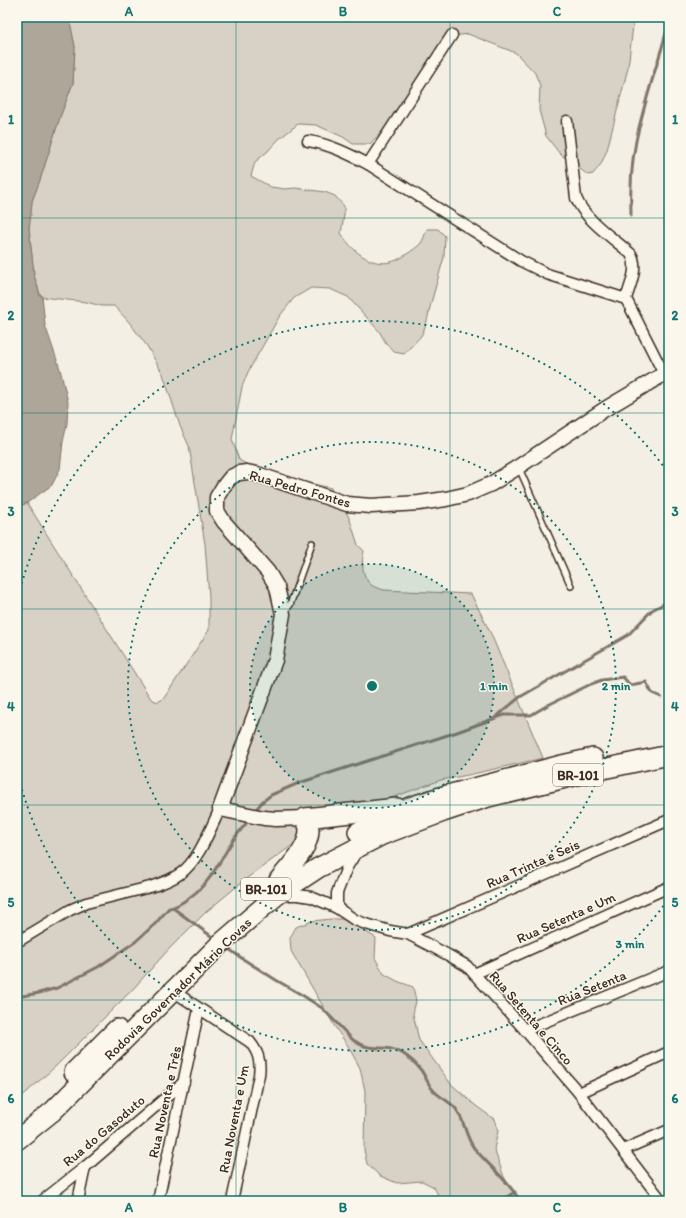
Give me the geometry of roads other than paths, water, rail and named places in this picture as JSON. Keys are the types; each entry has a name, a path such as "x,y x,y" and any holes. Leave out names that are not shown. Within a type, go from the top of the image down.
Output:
{"highway":[{"name":"Rodovia Governador Mário Covas","path":"17,1140 53,1111 297,867 353,835 410,807 440,797 562,765 602,756 669,745"},
{"name":"Rodovia Governador Mário Covas","path":"17,1125 32,1113 222,925 251,900 382,835 443,812 488,797 598,770 669,755"},
{"path":"278,887 308,838 309,828 305,818 410,807"}],"street":[{"path":"368,164 452,35"},
{"path":"567,121 576,198 579,205 589,218 631,254 634,259 634,269 626,299"},
{"path":"308,141 342,152 368,164 521,261 547,274 626,299 667,372"},
{"name":"Rua Pedro Fontes","path":"17,942 70,910 86,903 150,888 181,874 197,854 220,809 275,660 283,614 277,587 268,572 224,522 217,511 217,497 231,477 239,473 247,472 257,474 347,504 371,506 419,503 468,494 491,484 606,409 667,372"},
{"path":"220,809 276,819 305,818"},
{"name":"Rua Trinta e Seis","path":"408,934 669,820"},
{"path":"337,908 337,893 342,880 360,846"},
{"name":"Rua Setenta e Cinco","path":"278,887 311,897 337,908 366,924 390,932 408,934 467,966 579,1093 662,1201"},
{"name":"Rua Setenta e Um","path":"474,974 669,887"},
{"name":"Rua Setenta","path":"525,1030 669,971"},
{"name":"Rua Noventa e Um","path":"173,991 250,1042 256,1049 259,1058 259,1075 232,1201"},
{"name":"Rua Noventa e Três","path":"158,1201 199,1009"},
{"path":"579,1093 669,1052"},
{"name":"Rua do Gasoduto","path":"42,1201 85,1167 184,1082"},
{"path":"623,1150 669,1130"},
{"path":"78,1201 85,1167"}],"lane":[{"path":"518,467 572,586"},
{"path":"283,614 290,605 312,543"}],"waterway":[{"path":"631,215 631,178 636,141 647,97 669,23"},
{"path":"496,717 520,697 628,635 652,610 669,601"},
{"path":"254,812 262,802 271,795 299,783 457,732 504,715 531,715 548,705 602,680 623,677 630,685 646,682 652,693 661,697"},
{"path":"17,997 57,988 98,967 135,942 155,924 169,908 183,902 200,889 212,875 234,839 249,820"},
{"path":"173,908 215,939"},
{"path":"226,947 322,1008 353,1040 366,1047 396,1050 412,1060 422,1072 433,1090 456,1109 474,1148 504,1180 520,1201"},
{"path":"500,1201 515,1192"}]}
